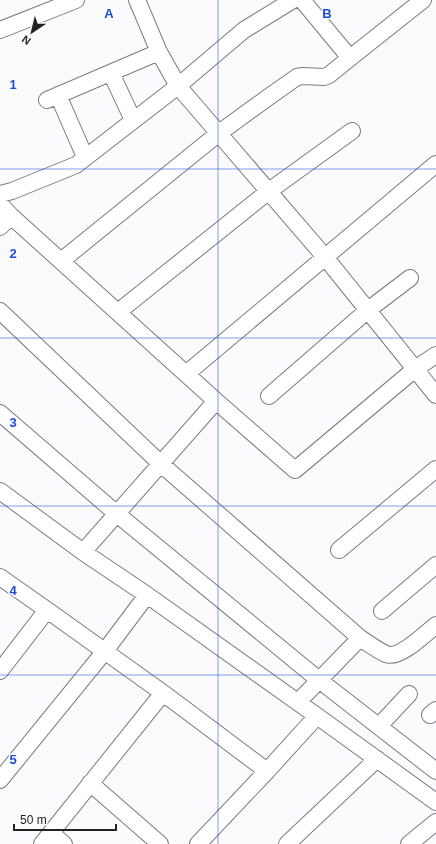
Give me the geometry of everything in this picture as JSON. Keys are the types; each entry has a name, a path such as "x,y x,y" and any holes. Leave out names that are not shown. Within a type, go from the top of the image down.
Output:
{"street":[{"path":"0,30 76,0"},
{"path":"137,0 159,52 178,86 269,191 368,310 436,395"},
{"path":"0,194 12,191 76,165 178,86 244,30 294,0"},
{"path":"302,0 350,58"},
{"path":"61,261 219,132 297,77 324,77 329,75 423,0"},
{"path":"85,157 53,98 159,52"},
{"path":"111,73 133,120"},
{"path":"118,312 269,191 352,131"},
{"path":"186,374 436,164"},
{"path":"0,204 6,222 61,261 295,470 415,369 436,355"},
{"path":"269,396 368,310 410,278"},
{"path":"0,311 161,464 360,638 388,655 394,654 402,652 436,625"},
{"path":"83,552 216,401"},
{"path":"0,413 118,514 319,680 436,771"},
{"path":"339,550 436,470"},
{"path":"0,491 83,552 147,595 318,716 436,802"},
{"path":"382,610 436,565"},
{"path":"0,577 105,651 267,771"},
{"path":"0,780 105,651 147,595"},
{"path":"0,671 47,610"},
{"path":"298,702 360,638"},
{"path":"64,844 47,838 162,693"},
{"path":"379,726 409,694"},
{"path":"198,844 318,716"},
{"path":"287,844 377,759"},
{"path":"90,783 160,844"},
{"path":"409,844 436,822"}]}
